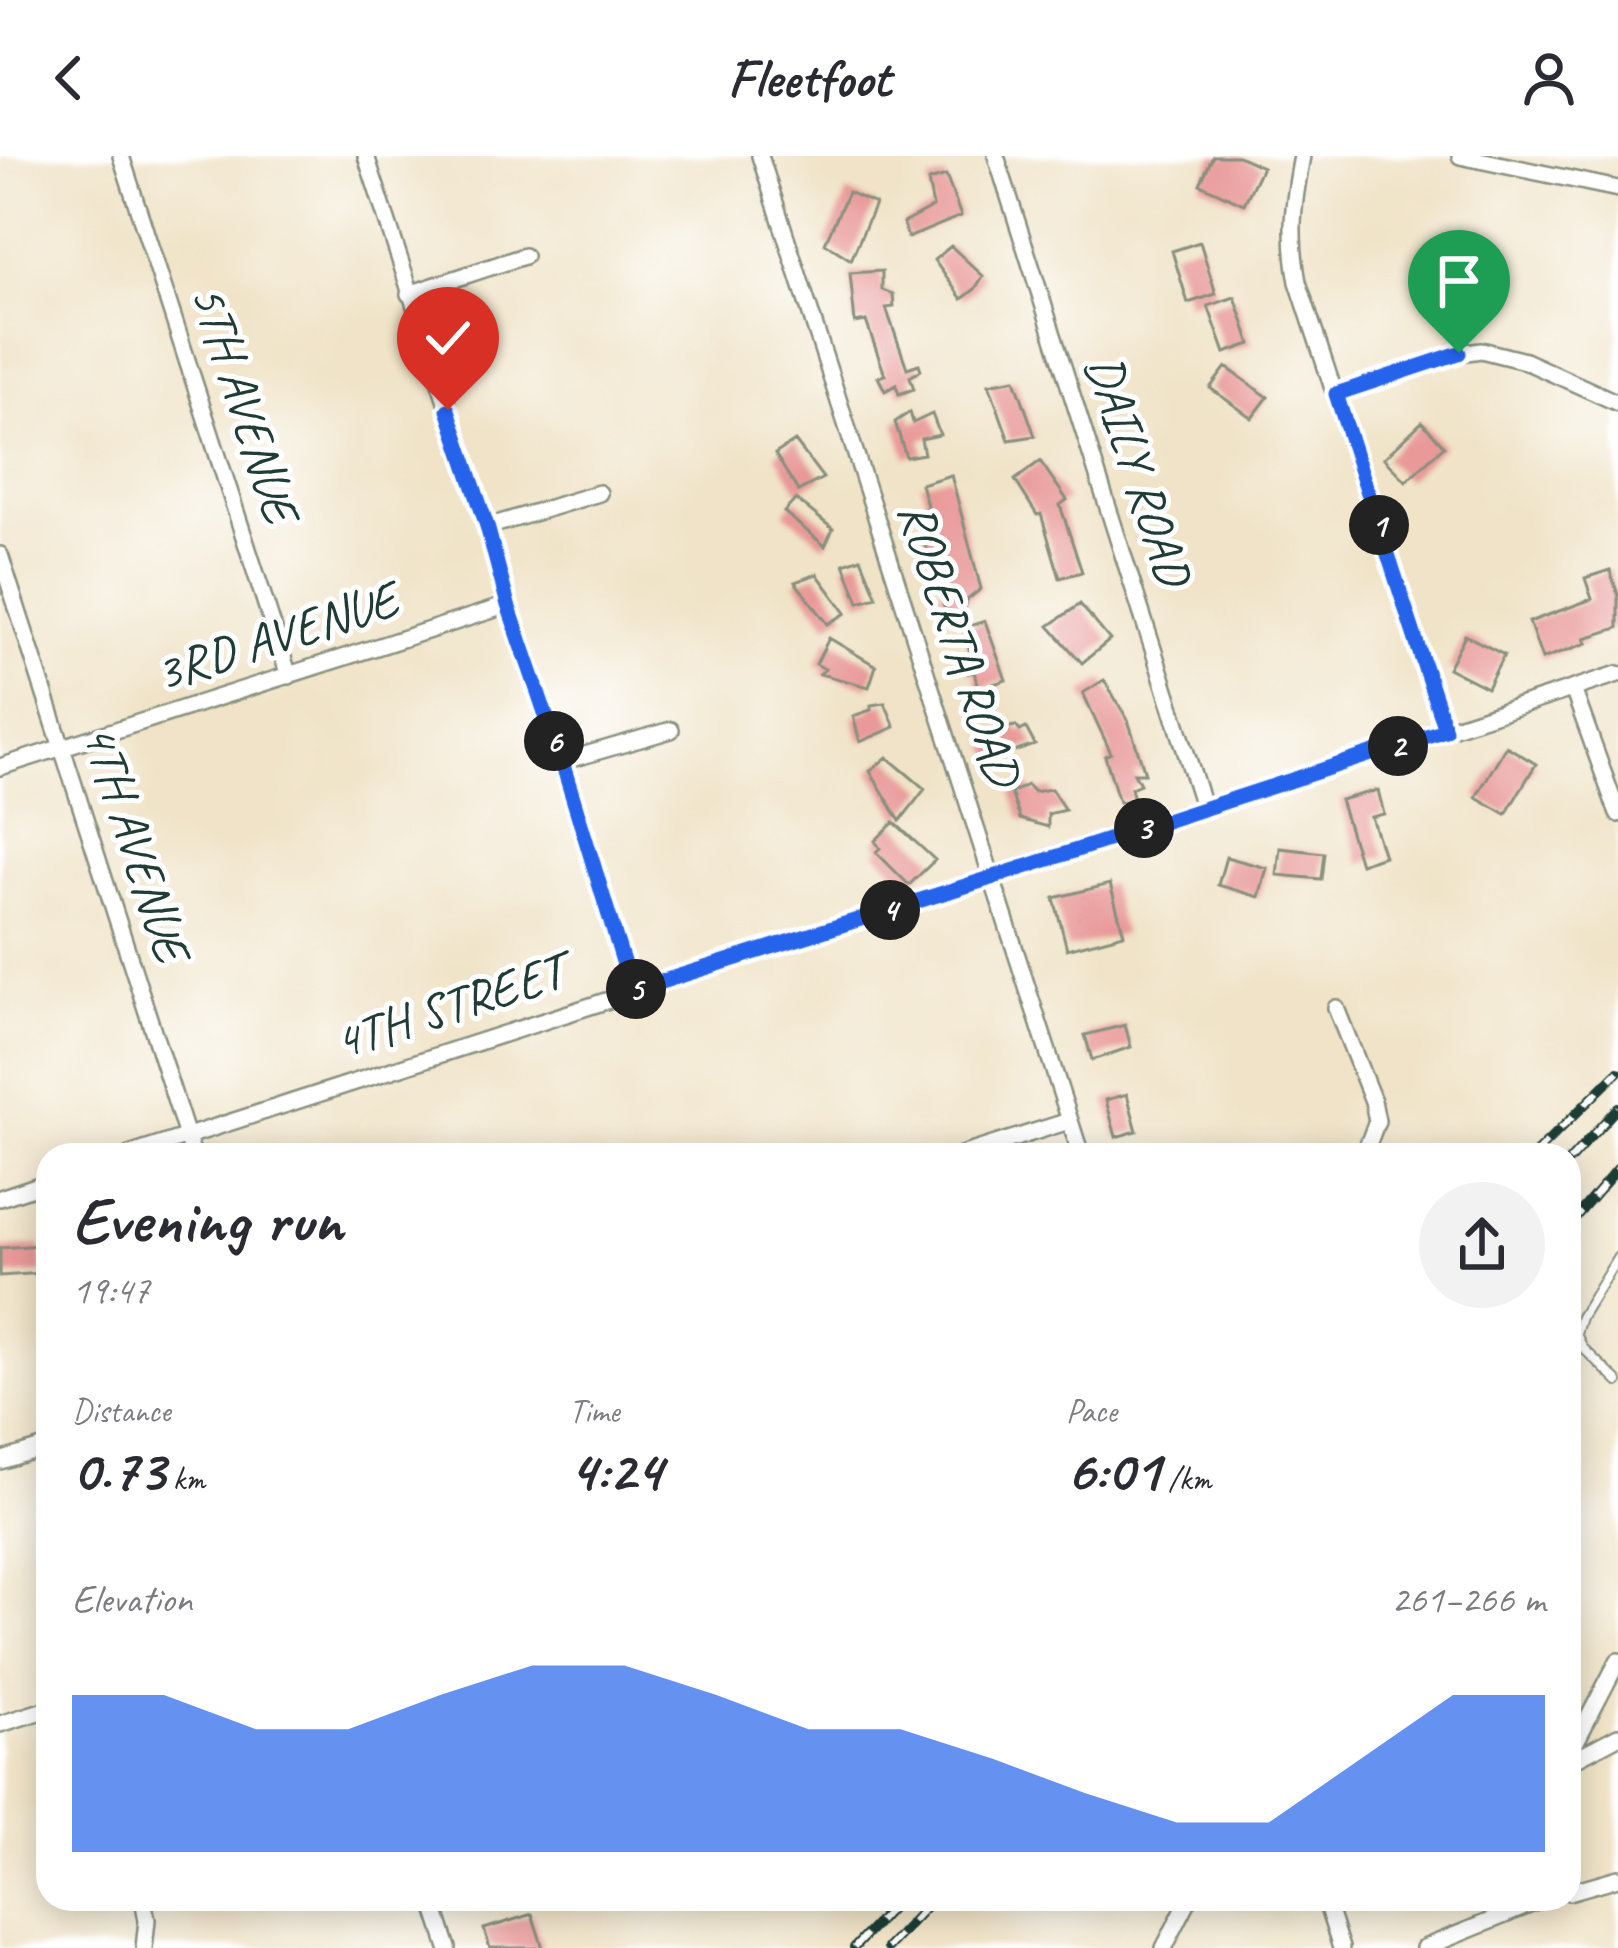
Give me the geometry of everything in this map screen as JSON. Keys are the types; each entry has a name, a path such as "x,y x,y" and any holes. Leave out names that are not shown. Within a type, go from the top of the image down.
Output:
{"street":[{"name":"5TH AVENUE","path":"121,156 289,676"},
{"path":"365,156 632,991"},
{"name":"ROBERTA ROAD","path":"760,156 1077,1143"},
{"name":"DAILY ROAD","path":"996,156 1204,809"},
{"path":"1302,156 1292,213 1291,246 1298,282 1445,730"},
{"path":"1460,156 1618,189"},
{"path":"409,294 524,256"},
{"path":"1336,394 1481,350 1525,361 1618,404"},
{"path":"487,526 599,494"},
{"name":"4TH AVENUE","path":"0,557 189,1143"},
{"name":"3RD AVENUE","path":"0,767 508,605"},
{"name":"4TH STREET","path":"166,1143 1618,674"},
{"path":"1573,689 1618,814"},
{"path":"562,762 671,730"},
{"path":"1336,1008 1373,1101 1376,1121 1368,1143"},
{"path":"998,1143 1069,1120"},
{"path":"0,1198 36,1186"},
{"path":"0,1461 36,1450"},
{"path":"1581,1734 1618,1661"},
{"path":"0,1724 36,1712"},
{"path":"1581,1753 1618,1736"},
{"path":"1581,1889 1618,1878"},
{"path":"144,1948 145,1911"},
{"path":"436,1911 448,1948"},
{"path":"1164,1948 1183,1911"},
{"path":"1328,1911 1341,1948"},
{"path":"1486,1921 1491,1911"},
{"path":"1424,1948 1512,1911"}],"lane":[{"path":"1581,1317 1618,1257"},
{"path":"1581,1344 1618,1382"}],"building":[{"path":"1213,156 1238,156 1262,167 1244,204 1200,184"},
{"path":"946,176 961,216 908,238 903,223 933,207 928,181"},
{"path":"848,192 875,204 851,260 825,243"},
{"path":"1200,242 1216,294 1188,303 1172,251"},
{"path":"951,246 983,276 962,299 934,260"},
{"path":"882,271 882,290 893,294 894,307 886,308 907,368 919,364 921,370 910,377 914,389 899,394 896,385 885,391 878,377 885,375 866,321 855,323 850,273"},
{"path":"1235,297 1251,344 1225,353 1208,306"},
{"path":"1226,367 1268,397 1252,418 1210,388"},
{"path":"1015,379 1035,436 1009,440 989,384"},
{"path":"910,412 913,423 932,414 940,435 921,439 924,454 906,457 895,422"},
{"path":"1422,422 1444,446 1406,481 1384,458"},
{"path":"795,441 823,478 798,491 775,454"},
{"path":"1040,461 1067,500 1060,505 1082,572 1060,578 1041,514 1037,515 1015,480"},
{"path":"951,475 981,589 967,600 964,611 946,613 939,590 948,587 939,554 928,557 923,534 934,531 921,484"},
{"path":"796,499 833,529 825,546 784,512"},
{"path":"861,558 877,597 859,602 844,564"},
{"path":"1610,570 1618,595 1618,628 1542,659 1529,622 1592,599 1585,578"},
{"path":"817,574 846,613 828,624 795,582"},
{"path":"1080,604 1110,640 1082,663 1049,626"},
{"path":"985,621 1006,680 978,689 974,671 968,673 963,658 971,655 963,628"},
{"path":"1465,635 1504,655 1487,688 1448,668"},
{"path":"829,638 876,666 869,687 820,674 825,669 816,664"},
{"path":"1104,680 1128,720 1145,773 1134,773 1140,784 1131,788 1134,800 1119,802 1105,756 1111,753 1083,693"},
{"path":"885,703 895,727 860,742 853,716"},
{"path":"1016,726 1020,731 1026,728 1035,745 993,759 985,738"},
{"path":"1506,746 1536,764 1506,814 1476,797"},
{"path":"887,757 925,789 900,821 870,771"},
{"path":"1027,785 1034,792 1051,789 1065,810 1048,814 1048,827 1020,819 1011,793"},
{"path":"1378,790 1384,814 1371,817 1384,856 1360,864 1340,800"},
{"path":"894,822 935,860 909,885 876,852 880,848 875,841"},
{"path":"1280,848 1324,853 1321,879 1277,875"},
{"path":"1226,857 1267,868 1259,897 1218,885"},
{"path":"1110,884 1124,934 1067,949 1054,898"},
{"path":"1125,1025 1131,1047 1092,1060 1085,1035"},
{"path":"1127,1094 1137,1131 1116,1137 1106,1100"},
{"path":"36,1245 36,1273 0,1276 0,1248"},
{"path":"532,1914 543,1948 490,1948 484,1929"}],"railway":[{"path":"1546,1143 1618,1072"},
{"path":"1581,1148 1618,1107"},
{"path":"1581,1211 1618,1168"},
{"path":"854,1948 888,1911"},
{"path":"887,1948 922,1911"}],"route":[{"path":"448,410 632,991 1445,730 1336,394 1459,353"}]}
